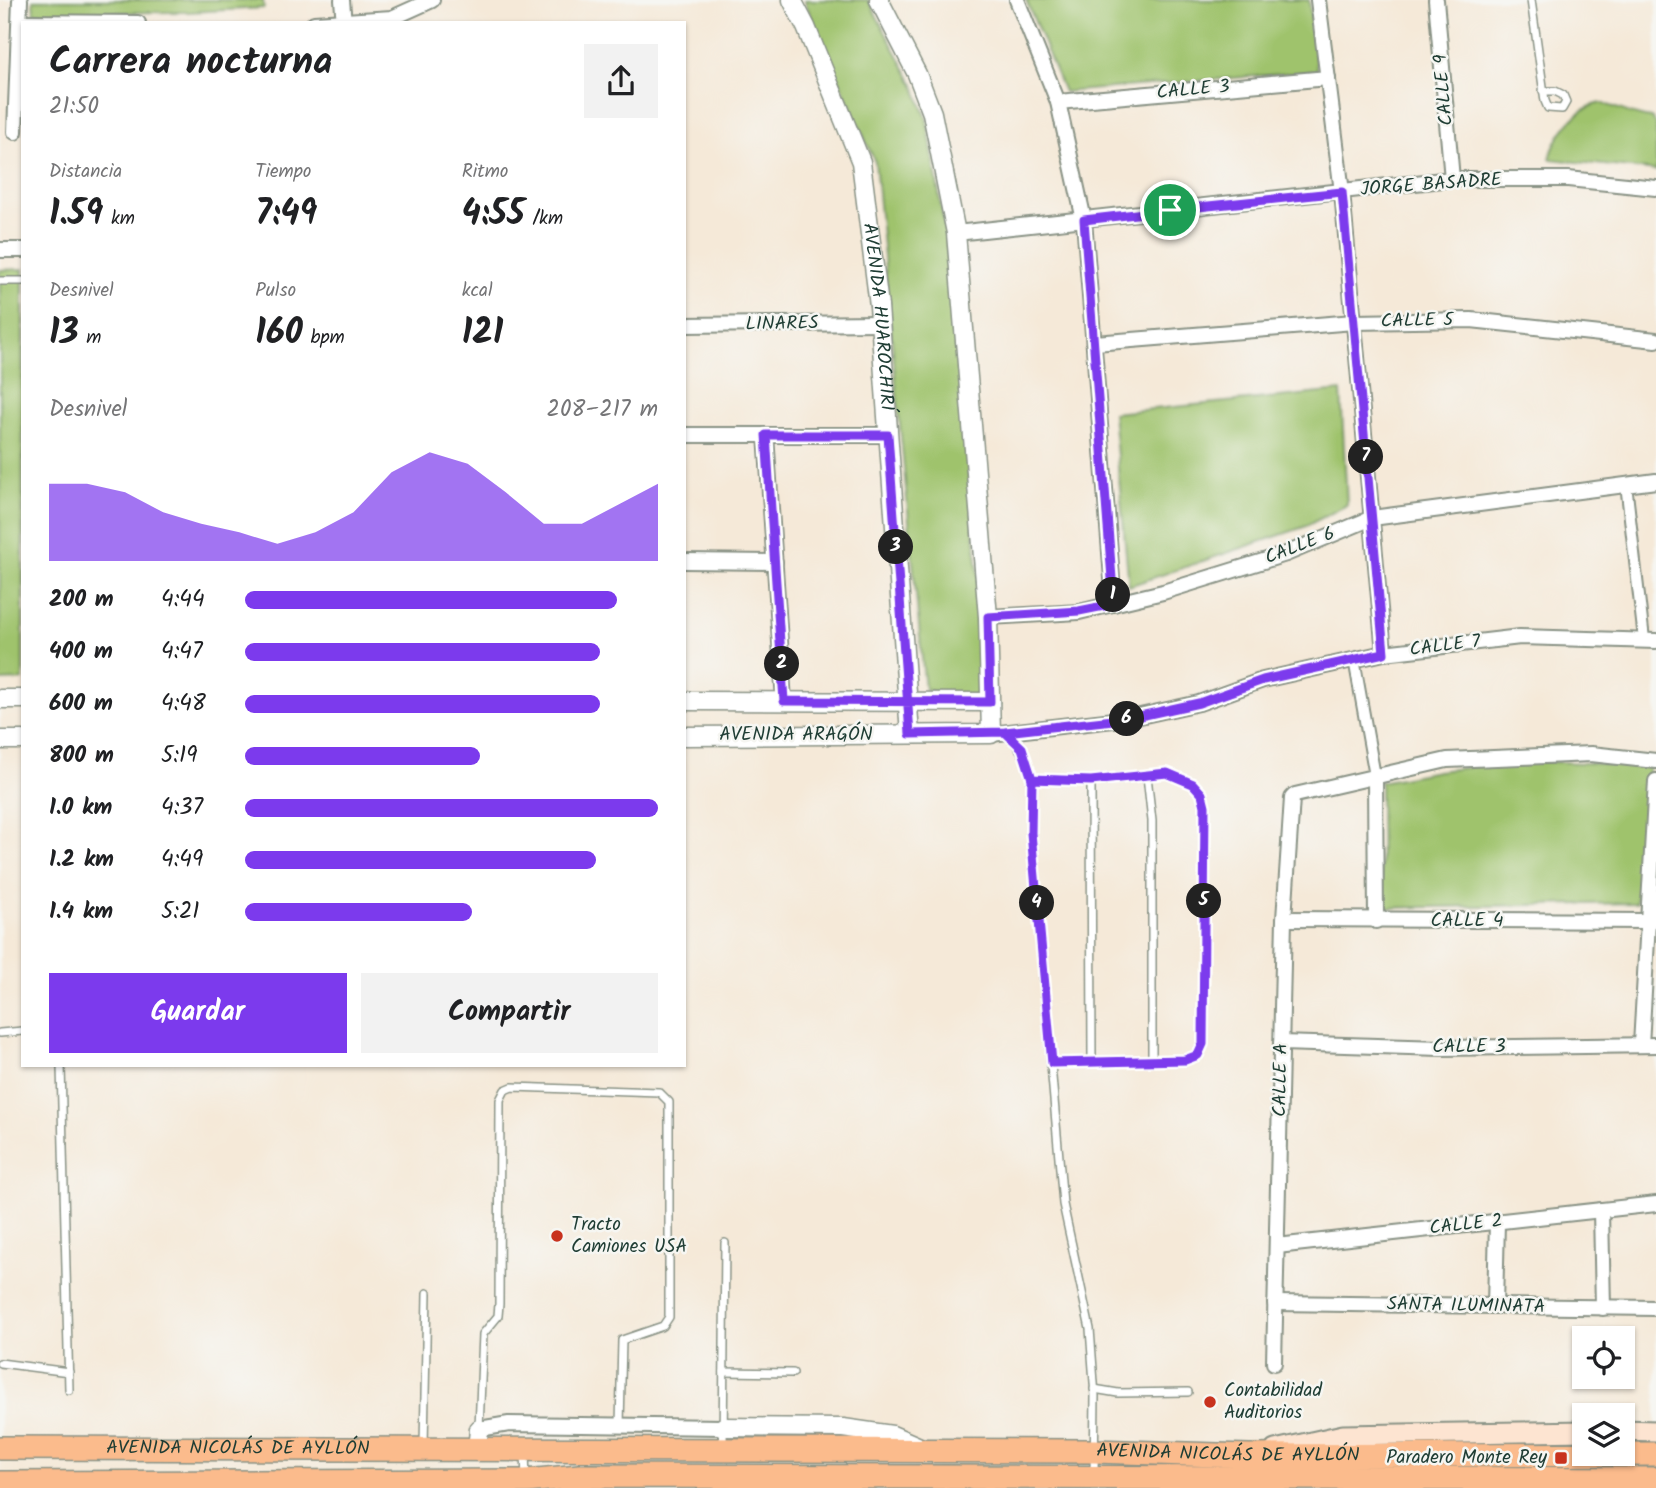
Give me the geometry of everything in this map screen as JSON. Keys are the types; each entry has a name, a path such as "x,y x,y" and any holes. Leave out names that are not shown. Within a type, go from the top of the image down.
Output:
{"main road":[{"path":"1635,1430 1656,1431"},
{"path":"1533,1443 1572,1434"},
{"name":"AVENIDA NICOLÁS DE AYLLÓN","path":"0,1448 424,1451 478,1440 525,1452 1094,1451 1249,1456 1533,1443 1656,1454"},
{"path":"991,1451 991,1483"},
{"path":"778,1482 781,1452"},
{"path":"1049,1452 1049,1482"},
{"name":"AVENIDA NICOLÁS DE AYLLÓN","path":"0,1483 530,1486 580,1476 778,1482 991,1483 1049,1482 1094,1476 1533,1484 1656,1479"}],"street":[{"path":"13,132 20,0"},
{"path":"342,0 344,21"},
{"path":"363,21 392,18 432,0"},
{"name":"AVENIDA HUAROCHIRÍ","path":"792,0 858,150 871,229 910,734"},
{"path":"879,0 918,74 932,113 956,233 988,617 990,702 998,733"},
{"path":"1017,0 1058,102 1084,220 1114,604"},
{"path":"1318,0 1342,192 1384,653"},
{"name":"CALLE 9","path":"1436,0 1452,179"},
{"name":"CALLE 3","path":"1058,102 1328,78"},
{"name":"JORGE BASADRE","path":"956,233 1452,179 1568,179 1656,188"},
{"path":"0,250 21,250"},
{"name":"CALLE 5","path":"1095,343 1354,322 1471,320 1656,340"},
{"name":"LINARES","path":"686,325 880,323"},
{"path":"686,435 888,435"},
{"path":"766,435 784,701"},
{"name":"CALLE 6","path":"988,617 1079,611 1114,604 1286,554 1372,518 1656,481"},
{"path":"1626,484 1650,640"},
{"path":"686,561 775,562"},
{"name":"CALLE 7","path":"998,733 1131,718 1199,703 1263,680 1384,653 1520,638 1650,640"},
{"path":"1354,659 1375,776 1377,921"},
{"path":"0,699 21,699"},
{"name":"AVENIDA ARAGÓN","path":"686,701 990,702"},
{"name":"AVENIDA ARAGÓN","path":"686,736 998,733"},
{"path":"0,740 21,740"},
{"path":"1375,776 1447,760 1516,755 1591,754 1656,761"},
{"name":"CALLE A","path":"1274,1363 1284,919 1292,798 1295,795 1375,776"},
{"path":"1649,1045 1649,921 1656,780"},
{"name":"CALLE 4","path":"1284,919 1649,921"},
{"name":"CALLE 3","path":"1281,1044 1441,1048 1649,1045"},
{"name":"CALLE 2","path":"1277,1246 1656,1204"},
{"path":"1601,1210 1602,1308"},
{"path":"1495,1306 1497,1222"},
{"name":"SANTA ILUMINATA","path":"1275,1303 1656,1308"},
{"name":"AVENIDA NICOLÁS DE AYLLÓN","path":"478,1440 509,1424 843,1428 892,1435 928,1451"},
{"path":"1533,1443 1533,1484"}],"lane":[{"path":"1531,0 1543,91"},
{"path":"0,281 21,281"},
{"path":"998,733 1022,748 1032,779 1031,833 1063,1205 1085,1295 1094,1389 1094,1476"},
{"path":"1032,779 1091,781 1167,773 1181,777 1202,794 1205,806 1203,1044 1198,1055 1185,1060 1052,1063"},
{"path":"1147,776 1152,821 1152,1061"},
{"path":"1091,781 1092,1062"},
{"path":"0,1033 21,1031"},
{"path":"61,1067 69,1390"},
{"path":"478,1440 483,1334 498,1315 499,1304 500,1100 505,1090 512,1087 659,1092 669,1102 668,1317 663,1326 622,1340 620,1425"},
{"path":"723,1452 725,1243"},
{"path":"424,1451 427,1293"},
{"path":"0,1363 69,1372"},
{"path":"724,1371 793,1373"},
{"path":"1094,1389 1118,1392 1188,1392"},
{"path":"525,1452 530,1486"}],"green space":[{"path":"33,0 263,0 264,8 188,12 34,13"},
{"path":"804,0 868,0 915,87 927,119 946,237 982,614 978,697 925,690 875,162"},
{"path":"1026,0 1309,0 1317,71 1064,92"},
{"path":"1601,103 1651,118 1656,124 1656,171 1550,159 1568,124 1584,110"},
{"path":"21,269 21,680 0,681 0,270"},
{"path":"1341,391 1347,505 1304,527 1129,586 1113,413"},
{"path":"1524,761 1649,765 1636,903 1381,908 1380,782 1437,771"}],"place":[{"name":"Tracto Camiones USA","path":"557,1236"},
{"name":"Contabilidad Auditorios","path":"1210,1402"},
{"name":"Paradero Monte Rey","path":"1561,1458"}],"route":[{"path":"1170,210 1084,220 1114,604 1079,611 988,617 990,702 908,702 784,701 766,435 888,435 895,524 908,702 910,734 1005,732 1022,748 1032,779 1031,833 1052,1063 1185,1060 1198,1055 1203,1044 1205,806 1202,794 1193,784 1167,773 1091,781 1032,779 1022,748 1005,732 1131,718 1199,703 1263,680 1384,653 1342,192 1170,210"}]}
